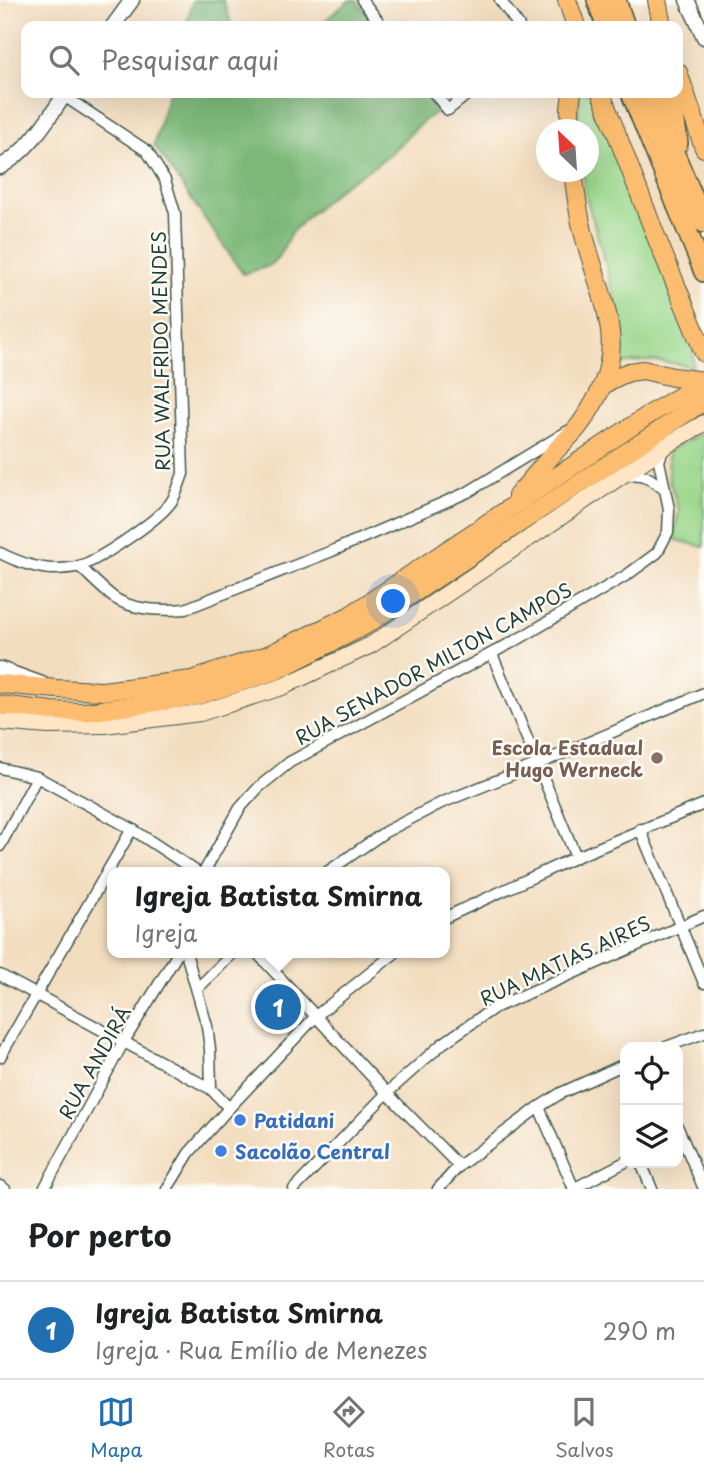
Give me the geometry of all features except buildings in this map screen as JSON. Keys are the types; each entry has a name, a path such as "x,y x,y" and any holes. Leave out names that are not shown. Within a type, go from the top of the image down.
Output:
{"highway":[{"path":"597,0 604,21"},
{"path":"616,0 623,21"},
{"path":"633,98 704,272"},
{"path":"651,98 704,223"},
{"path":"672,98 676,134 692,195"}],"main road":[{"path":"567,0 574,21"},
{"path":"657,0 661,21"},
{"path":"683,87 704,148"},
{"path":"570,119 571,98"},
{"path":"603,98 702,349"},
{"path":"496,519 580,424 603,386 610,362 610,326 604,298 583,234 574,182"},
{"path":"603,386 629,372 643,370 704,382"},
{"path":"0,684 102,691 192,680 268,655 349,616 639,421 704,382"},
{"path":"0,705 85,712 196,696 275,671 365,626 704,401"},
{"path":"0,722 48,726 105,726 200,713 282,687 371,645 664,447 704,423"}],"street":[{"path":"117,21 132,0"},
{"path":"362,0 379,21"},
{"path":"500,0 515,21"},
{"path":"687,0 704,37"},
{"path":"0,167 29,144 62,98"},
{"name":"RUA WALFRIDO MENDES","path":"0,553 34,566 54,569 79,566 146,526 172,501 183,474 175,213 165,180 147,150 71,98"},
{"path":"438,98 447,110 463,98"},
{"path":"79,566 114,598 145,608 185,609 332,551 468,492 580,424"},
{"name":"RUA SENADOR MILTON CAMPOS","path":"207,867 240,808 290,762 492,654 627,575 657,553 667,532 669,509 659,461 664,447"},
{"path":"624,475 638,473 665,490"},
{"path":"492,654 576,857"},
{"path":"0,669 57,689"},
{"path":"334,867 385,832 441,803 704,693"},
{"path":"0,768 37,778 132,829 189,867"},
{"path":"0,846 37,778"},
{"path":"450,915 576,857 704,804"},
{"path":"110,867 132,829"},
{"path":"640,829 704,983"},
{"path":"0,1057 107,872"},
{"name":"RUA MATIAS AIRES","path":"294,1189 387,1093 442,1044 494,1008 704,916"},
{"name":"RUA ANDIRÁ","path":"44,1189 123,1042 175,958"},
{"path":"188,958 207,1026 211,1089"},
{"path":"197,989 228,958"},
{"path":"262,958 459,1166"},
{"path":"167,1189 190,1153 317,1015 389,958"},
{"path":"0,975 211,1089 229,1108"},
{"path":"680,1042 704,1033"},
{"path":"438,1189 459,1166 539,1107 561,1093 620,1066"},
{"path":"539,1107 574,1189 620,1165"},
{"path":"683,1143 704,1189"},
{"path":"643,1168 652,1189"},
{"path":"0,1186 5,1189"}],"green space":[{"path":"193,0 223,0 230,21 187,21"},
{"path":"350,0 356,0 372,21 324,21"},
{"path":"167,98 432,98 440,109 422,122 390,154 342,186 307,217 291,233 280,255 269,266 243,274 154,145"},
{"path":"577,98 603,98 695,329 693,367 640,361 608,370 622,330 584,182 599,182 599,119 578,119"},
{"path":"704,432 704,547 673,539 679,510 669,480 668,452"}],"place":[{"name":"Escola Estadual Hugo Werneck","path":"657,758"},
{"name":"Igreja Batista Smirna","path":"278,1007"},
{"name":"Patidani","path":"240,1120"},
{"name":"Sacolão Central","path":"221,1151"}]}
